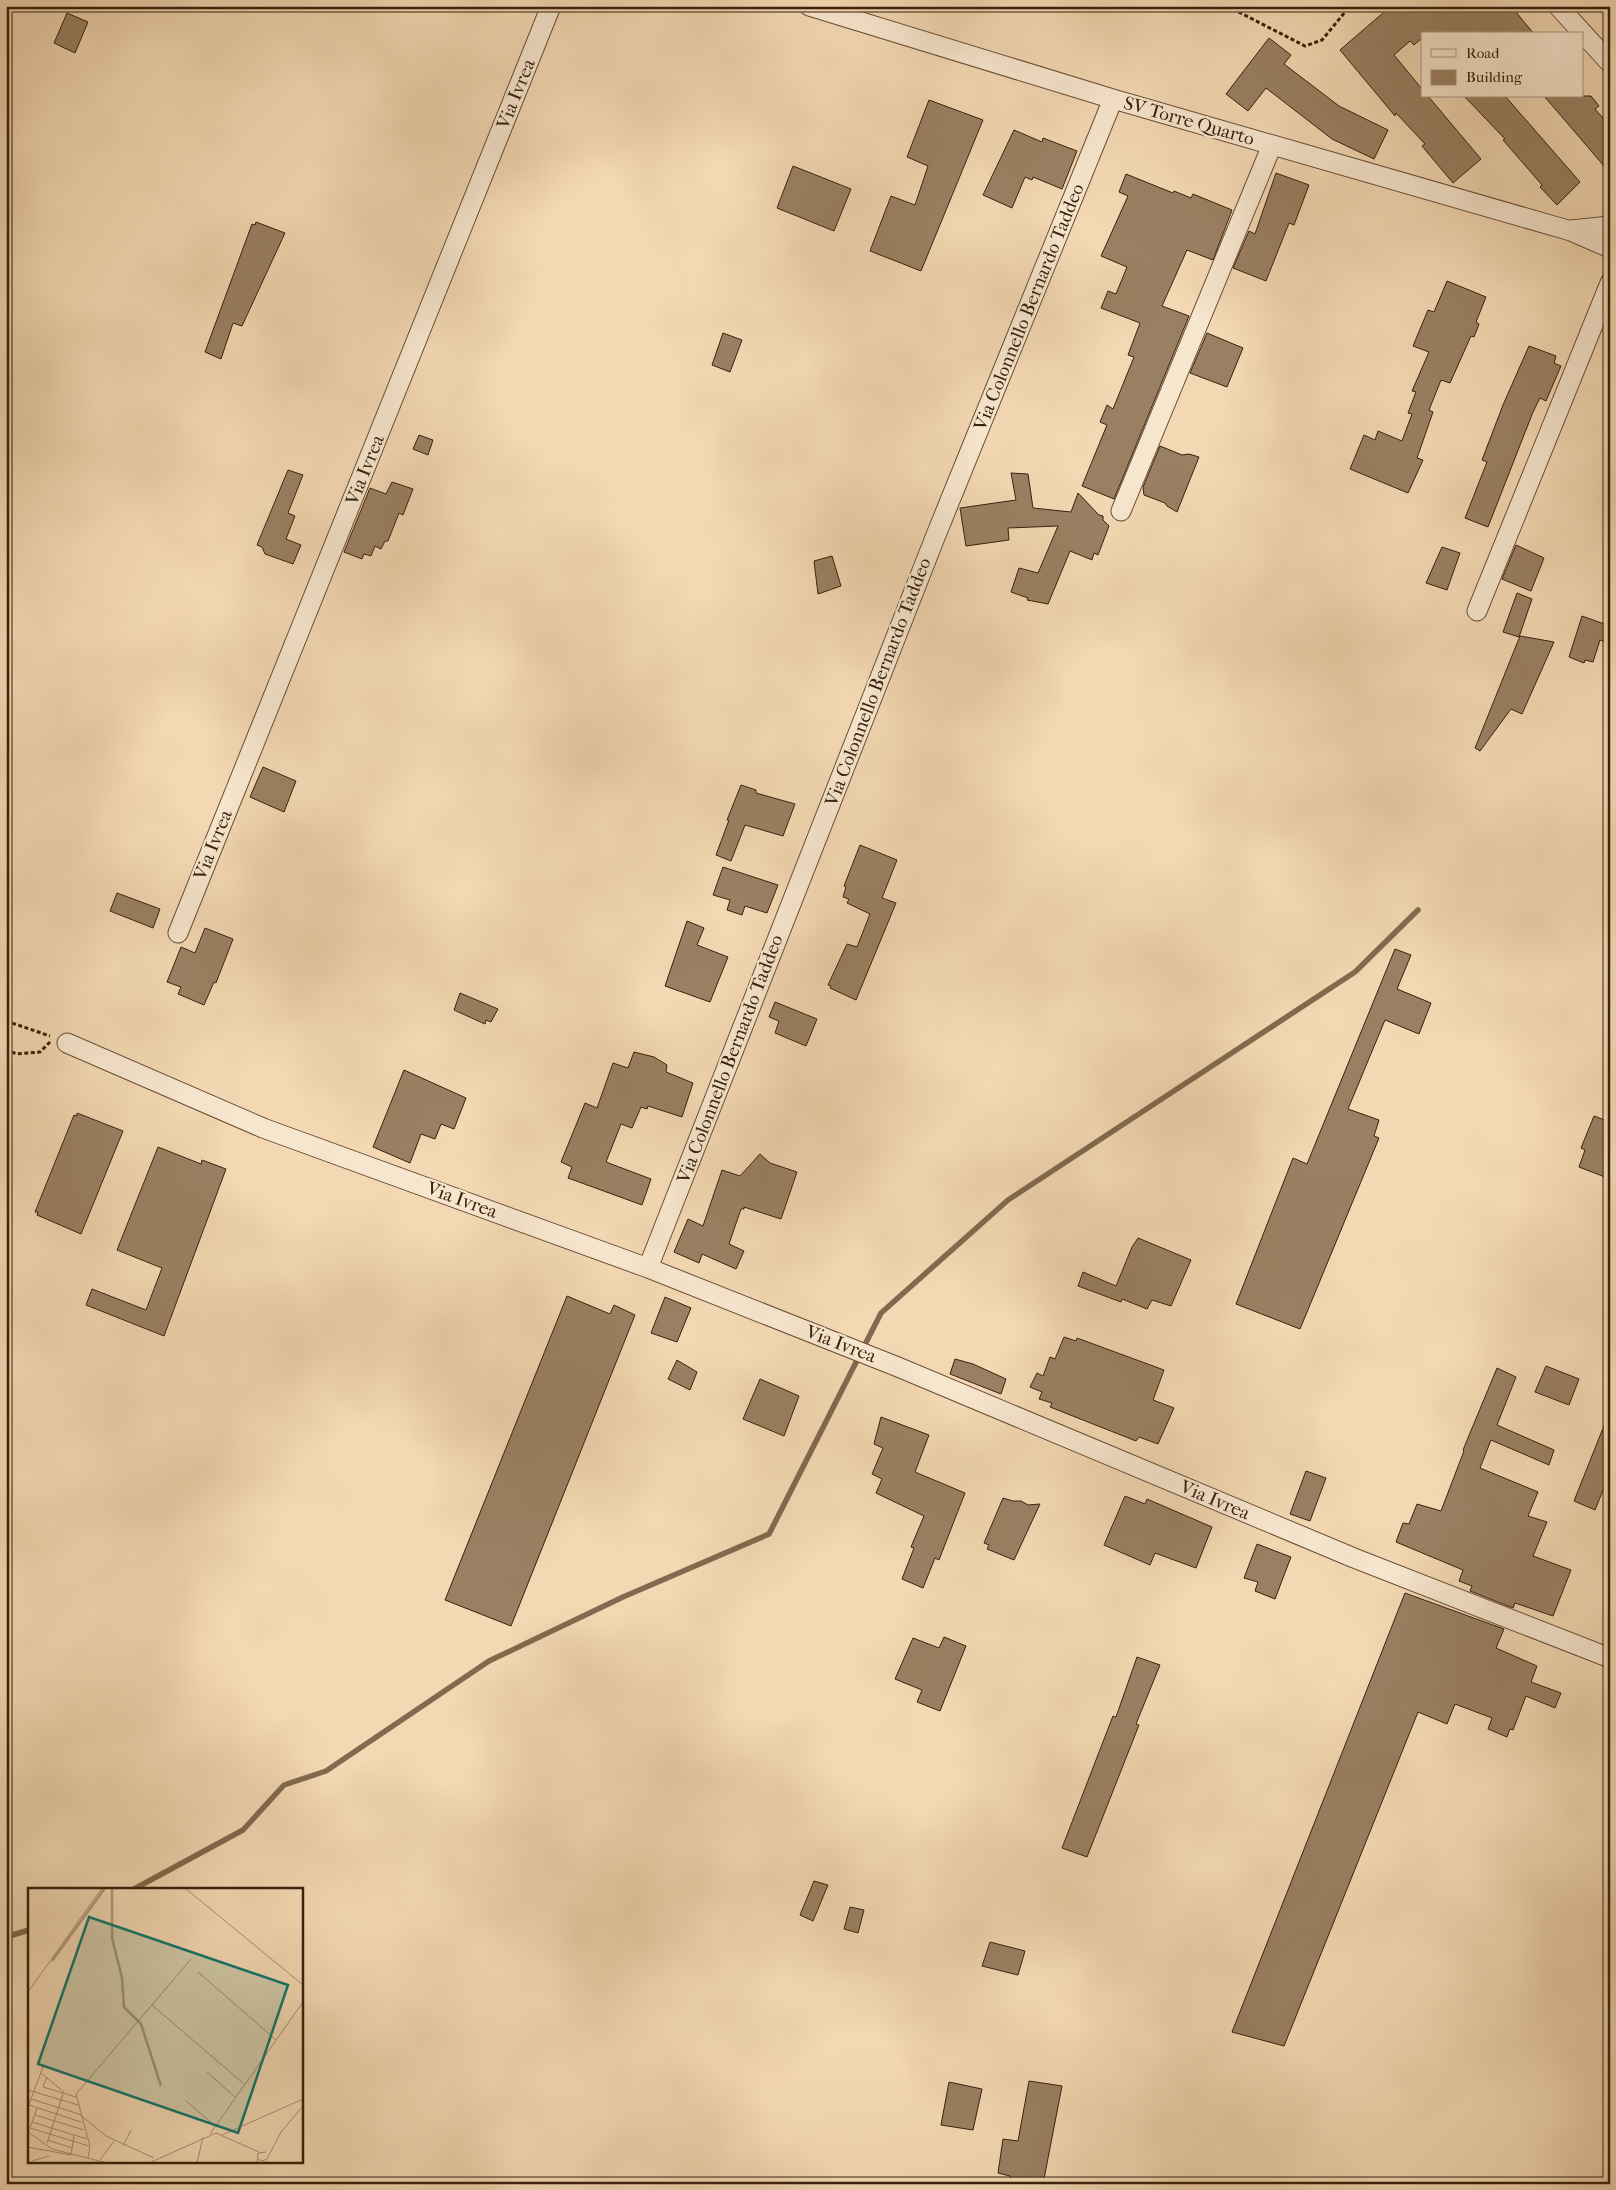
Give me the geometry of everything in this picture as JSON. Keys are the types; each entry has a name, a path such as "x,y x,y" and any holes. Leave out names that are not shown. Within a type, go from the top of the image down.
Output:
{"street":[{"name":"Via Ivrea","path":"178,933 551,6"},
{"name":"SV Torre Quarto","path":"809,6 1272,146 1571,230 1610,248"},
{"path":"1558,6 1582,32"},
{"path":"1584,34 1610,63"},
{"name":"Via Colonnello Bernardo Taddeo","path":"648,1268 936,535 1113,99"},
{"path":"1121,511 1272,146"},
{"name":"SV Torre Quarto","path":"1571,230 1610,226"},
{"path":"1477,612 1610,282"},
{"name":"Via Ivrea","path":"67,1043 263,1128 648,1268 898,1367 1354,1558 1610,1658"}],"path":[{"path":"1226,6 1305,46 1322,40 1350,6"},
{"path":"6,1021 54,1038 40,1052 16,1054 6,1049"}],"building":[{"path":"1391,6 1511,6 1532,32 1421,32 1421,39 1414,45 1410,41 1394,55 1421,88 1421,98 1430,98 1481,159 1453,183 1422,146 1425,144 1396,113 1395,116 1340,50"},
{"path":"67,13 88,22 75,53 54,43"},
{"path":"1269,38 1291,55 1284,64 1339,106 1388,130 1374,159 1332,139 1266,88 1248,111 1226,94"},
{"path":"1584,96 1591,96 1599,106 1595,109 1610,126 1610,173 1546,98 1584,98"},
{"path":"1466,98 1507,98 1580,182 1557,205 1540,187 1542,185 1503,140 1505,139"},
{"path":"929,100 983,120 921,271 870,251 891,196 915,205 928,166 907,157"},
{"path":"1014,130 1042,142 1043,138 1077,151 1062,189 1033,177 1032,180 1025,177 1012,208 983,195"},
{"path":"793,166 851,189 834,231 777,208"},
{"path":"1276,173 1309,185 1294,225 1289,223 1266,281 1233,268 1249,231 1255,234"},
{"path":"1126,174 1173,193 1174,191 1191,198 1193,194 1232,210 1213,260 1187,250 1162,306 1189,316 1114,499 1082,486 1107,425 1100,422 1107,405 1113,409 1134,357 1128,355 1140,323 1101,308 1108,291 1116,294 1127,267 1101,256 1128,196 1119,192"},
{"path":"256,222 285,233 242,326 233,323 221,359 205,352 252,224 255,225"},
{"path":"1447,281 1486,297 1476,322 1479,324 1474,337 1471,336 1450,383 1441,380 1429,410 1433,412 1417,458 1423,460 1408,493 1350,469 1364,435 1375,440 1378,431 1402,441 1412,414 1408,413 1416,392 1412,391 1429,352 1413,346 1428,310 1434,312"},
{"path":"723,333 742,340 730,372 712,365"},
{"path":"1207,333 1243,348 1227,387 1190,373"},
{"path":"1529,346 1556,356 1554,363 1561,366 1546,401 1540,398 1533,412 1488,527 1465,518 1487,462 1482,460 1503,405"},
{"path":"419,435 433,440 428,455 413,449"},
{"path":"1160,446 1182,455 1189,454 1199,457 1177,512 1165,503 1144,495 1143,487"},
{"path":"288,470 303,475 288,513 295,516 286,539 301,545 293,564 265,554 262,547 257,545"},
{"path":"1011,473 1028,474 1033,508 1071,512 1078,493 1099,515 1103,516 1103,520 1109,526 1098,555 1094,553 1092,560 1070,551 1048,604 1027,600 1028,598 1011,592 1019,568 1038,573 1058,526 1008,528 1009,540 966,546 960,508 1016,500"},
{"path":"392,482 413,489 403,515 399,513 388,541 385,541 381,549 375,546 371,556 364,554 362,559 344,552 370,488 386,494"},
{"path":"1516,545 1544,558 1531,591 1502,579"},
{"path":"1442,547 1460,553 1447,590 1426,583"},
{"path":"832,556 841,586 818,594 814,561"},
{"path":"1517,593 1532,599 1519,637 1503,632"},
{"path":"1582,616 1610,626 1610,644 1600,640 1593,662 1585,660 1584,663 1569,657"},
{"path":"1520,636 1554,642 1522,714 1511,709 1480,751 1475,748"},
{"path":"263,767 296,781 284,812 250,797"},
{"path":"741,785 756,790 756,793 795,804 783,836 745,825 731,861 716,855"},
{"path":"860,845 897,860 882,898 896,903 856,1000 830,988 831,986 828,985 847,944 857,947 870,914 847,903 849,899 843,897 846,887 844,886"},
{"path":"723,867 778,885 767,913 745,906 742,915 727,910 730,900 713,895"},
{"path":"117,893 160,909 153,928 110,911"},
{"path":"687,921 704,928 697,945 728,957 710,1002 665,986"},
{"path":"205,928 233,939 216,983 214,982 204,1005 178,994 181,987 167,982 181,947 195,953"},
{"path":"1395,949 1411,955 1397,989 1431,1003 1419,1034 1385,1020 1348,1109 1379,1120 1374,1136 1379,1138 1300,1329 1236,1304 1293,1158 1307,1164"},
{"path":"460,993 498,1009 491,1022 486,1020 485,1024 454,1010"},
{"path":"775,1002 817,1019 806,1046 775,1033 779,1021 769,1017"},
{"path":"634,1052 654,1057 667,1065 666,1072 693,1083 682,1117 648,1106 647,1109 641,1107 632,1128 621,1124 606,1162 651,1179 642,1205 568,1178 572,1167 561,1162 585,1103 597,1108 613,1063 628,1068"},
{"path":"404,1070 466,1098 454,1129 441,1124 435,1139 421,1134 410,1163 373,1147"},
{"path":"77,1113 123,1131 81,1234 37,1215 38,1212 35,1212 74,1115 77,1116"},
{"path":"1594,1116 1610,1122 1610,1179 1579,1167 1585,1150 1581,1148"},
{"path":"158,1147 201,1164 202,1160 226,1169 164,1336 86,1305 92,1289 146,1310 162,1268 117,1250"},
{"path":"760,1154 770,1163 797,1172 781,1219 744,1207 744,1209 741,1209 729,1244 744,1251 736,1269 702,1254 699,1263 674,1252 688,1219 703,1226 722,1170 740,1176"},
{"path":"1138,1238 1191,1260 1171,1306 1152,1300 1147,1309 1122,1299 1121,1302 1078,1286 1083,1272 1116,1286 1132,1247"},
{"path":"567,1296 610,1314 614,1305 635,1315 511,1626 445,1600"},
{"path":"665,1297 691,1308 677,1342 651,1333"},
{"path":"1064,1337 1076,1341 1077,1338 1164,1370 1153,1400 1174,1408 1158,1444 1139,1437 1136,1441 1050,1407 1052,1403 1039,1399 1042,1392 1030,1387 1037,1373 1043,1376 1050,1357 1055,1359"},
{"path":"955,1359 973,1364 1006,1379 1001,1394 950,1374"},
{"path":"677,1360 697,1372 690,1390 668,1379"},
{"path":"1546,1366 1579,1379 1569,1405 1535,1392"},
{"path":"1497,1368 1516,1377 1497,1425 1554,1450 1549,1465 1491,1440 1480,1468 1538,1492 1528,1516 1547,1522 1533,1556 1571,1570 1553,1616 1515,1603 1513,1608 1470,1591 1472,1586 1459,1581 1463,1570 1396,1542 1403,1523 1409,1524 1417,1504 1441,1511 1463,1450"},
{"path":"760,1379 799,1396 784,1436 743,1419"},
{"path":"1609,1413 1610,1473 1595,1510 1574,1501"},
{"path":"881,1417 929,1435 915,1472 965,1493 939,1560 935,1558 923,1588 902,1579 914,1548 911,1547 924,1516 876,1493 882,1479 872,1474 883,1448 874,1444"},
{"path":"1306,1471 1326,1478 1310,1521 1290,1514"},
{"path":"1125,1496 1145,1504 1147,1499 1212,1527 1196,1568 1155,1553 1150,1565 1104,1545"},
{"path":"1003,1498 1021,1501 1028,1505 1040,1504 1014,1560 987,1549 989,1545 984,1543"},
{"path":"1257,1544 1291,1557 1275,1599 1255,1591 1258,1582 1244,1578"},
{"path":"1405,1593 1504,1629 1496,1648 1537,1666 1531,1682 1561,1693 1555,1708 1526,1696 1513,1730 1510,1729 1507,1737 1488,1729 1492,1718 1455,1704 1447,1724 1418,1712 1284,2046 1232,2032"},
{"path":"944,1637 966,1646 940,1711 917,1702 922,1690 895,1679 913,1638 939,1648"},
{"path":"1137,1657 1160,1665 1136,1724 1139,1725 1087,1857 1062,1848 1113,1716 1116,1717"},
{"path":"814,1881 828,1885 813,1921 800,1915"},
{"path":"850,1907 864,1910 858,1933 844,1929"},
{"path":"990,1942 1025,1951 1018,1975 982,1966"},
{"path":"1029,2081 1062,2086 1043,2184 1009,2184 1010,2176 998,2173 1003,2139 1018,2141"},
{"path":"949,2082 982,2089 973,2130 941,2125"}],"waterway":[{"path":"136,1888 243,1830 284,1785 326,1771 489,1661 623,1597 769,1534 881,1313 1008,1200 1355,972 1418,910"},
{"path":"6,1937 28,1930"}]}
